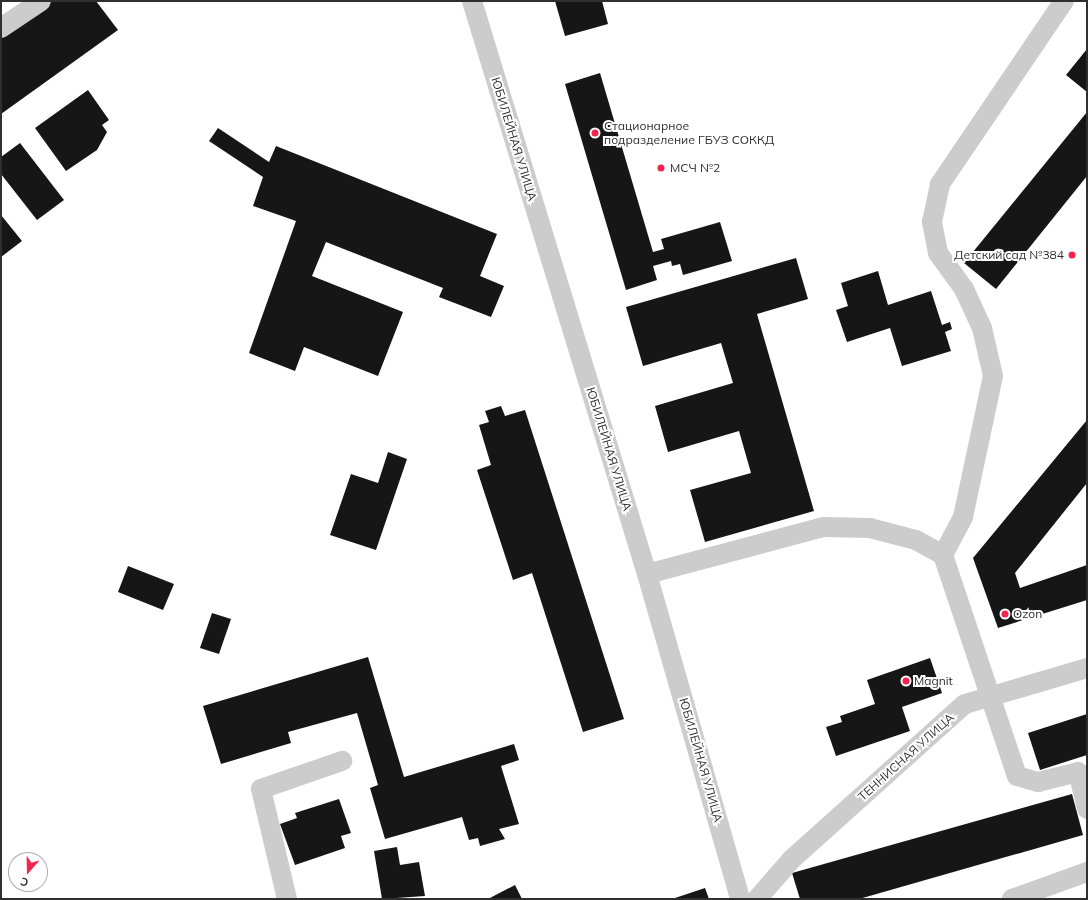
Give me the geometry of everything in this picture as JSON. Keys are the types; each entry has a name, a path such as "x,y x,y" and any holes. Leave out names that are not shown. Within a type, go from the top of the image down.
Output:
{"street":[{"path":"1,28 41,1"},
{"name":"ЮБИЛЕЙНАЯ УЛИЦА","path":"472,1 647,574 740,899"},
{"path":"943,554 963,517 993,376 982,328 964,289 938,253 932,222 940,184 1064,1"},
{"path":"647,574 824,527 870,528 916,540 943,554 1017,776 1038,782 1082,771 1087,809"},
{"name":"ТЕННИСНАЯ УЛИЦА","path":"757,899 792,859 965,704 1087,668"},
{"path":"287,899 261,789 342,761"},
{"path":"1012,899 1087,872"}],"building":[{"path":"48,1 96,1 118,30 1,114 1,35"},
{"path":"555,1 602,1 608,24 565,36"},
{"path":"1087,49 1087,92 1066,75"},
{"path":"600,73 653,252 664,249 661,239 720,222 732,261 683,275 680,264 672,266 671,261 653,266 657,280 626,290 565,84"},
{"path":"88,90 109,120 102,125 107,132 97,150 66,171 35,128"},
{"path":"1087,112 1087,176 996,289 964,263"},
{"path":"218,128 269,162 276,146 497,234 480,276 504,286 491,317 439,297 443,288 326,242 312,276 403,312 378,376 304,347 295,371 249,353 296,221 253,206 263,177 209,141"},
{"path":"20,143 64,200 37,220 1,174 1,157"},
{"path":"1,215 22,241 1,257"},
{"path":"796,258 808,299 757,314 814,511 705,542 690,490 751,473 739,431 668,452 655,406 733,383 721,343 643,366 626,307"},
{"path":"878,271 888,305 931,291 942,325 950,322 952,329 945,332 951,351 902,366 890,328 847,342 836,310 848,306 841,283"},
{"path":"501,406 505,416 525,410 624,719 583,732 532,573 513,580 477,470 491,465 479,425 489,422 485,411"},
{"path":"1087,420 1087,483 1015,573 1020,588 1087,565 1087,600 998,628 973,558"},
{"path":"388,452 407,459 376,550 330,535 351,474 378,483"},
{"path":"128,566 174,584 163,610 118,592"},
{"path":"212,613 231,619 219,654 200,648"},
{"path":"368,657 404,777 514,744 519,760 501,766 519,824 499,829 505,839 480,846 478,838 469,840 462,817 385,839 370,788 378,785 357,713 288,732 291,743 221,764 203,706"},
{"path":"930,658 942,693 902,707 910,731 836,756 826,727 842,722 840,716 875,704 867,680"},
{"path":"1087,714 1087,755 1040,770 1028,733"},
{"path":"1072,794 1083,835 859,899 800,899 792,873"},
{"path":"339,799 351,833 341,836 345,848 295,865 280,824 297,818 295,813"},
{"path":"397,847 400,865 419,862 425,896 382,899 374,851"},
{"path":"515,885 522,899 488,899"},
{"path":"705,888 709,899 672,899"}],"place":[{"name":"Стационарное подразделение ГБУЗ СОККД","path":"595,133"},
{"name":"МСЧ №2","path":"661,168"},
{"name":"Детский сад №384","path":"1072,255"},
{"name":"Ozon","path":"1005,614"},
{"name":"Magnit","path":"906,681"}]}
